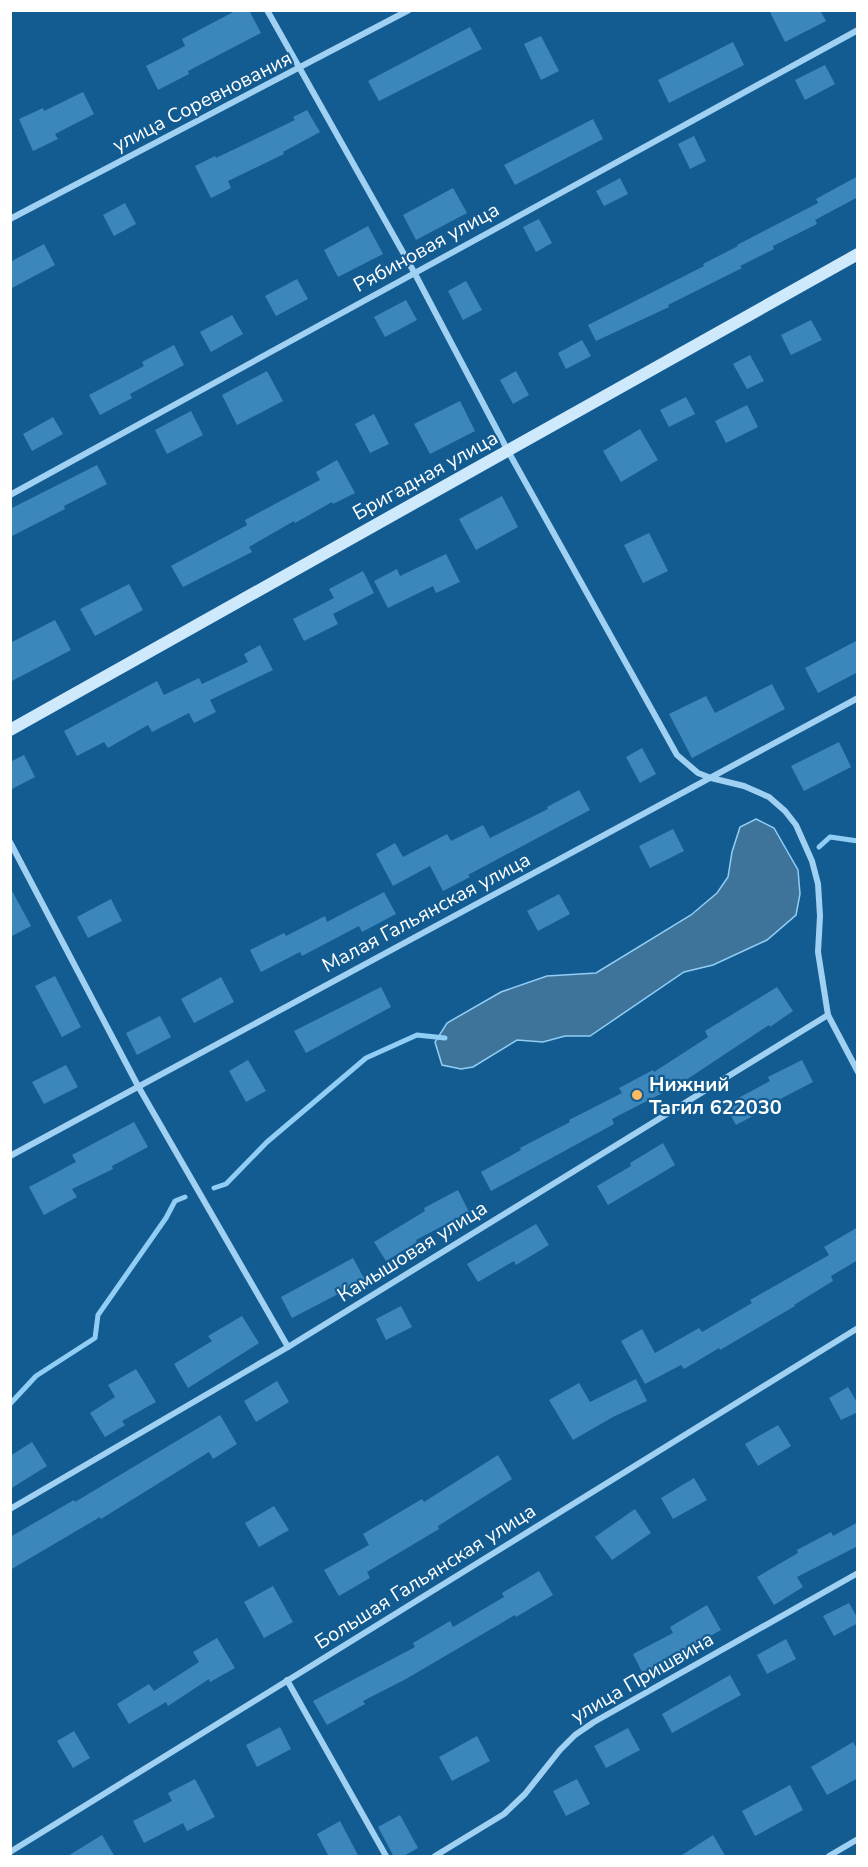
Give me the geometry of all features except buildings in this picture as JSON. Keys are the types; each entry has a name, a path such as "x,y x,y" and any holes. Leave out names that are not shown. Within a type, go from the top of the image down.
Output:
{"street":[{"path":"267,10 414,272 508,451 677,755 689,767 711,778 744,786 769,797 796,825 812,861 818,884 820,916 818,952 828,1015 858,1072"},
{"name":"улица Соревнования","path":"10,219 301,69 409,10"},
{"name":"Рябиновая улица","path":"10,495 858,30"},
{"name":"Бригадная улица","path":"10,730 858,254"},
{"name":"Малая Гальянская улица","path":"10,1156 858,698"},
{"path":"10,842 138,1086 288,1347"},
{"name":"Камышовая улица","path":"10,1509 288,1347 828,1015"},
{"name":"Большая Гальянская улица","path":"10,1852 858,1328"},
{"name":"улица Пришвина","path":"435,1857 504,1814 525,1794 545,1766 575,1735 594,1722 858,1573"},
{"path":"287,1680 386,1857"},
{"path":"829,1857 858,1839"}],"water":[{"path":"756,819 774,828 798,870 800,894 796,915 767,940 713,965 684,972 590,1036 565,1036 543,1042 517,1040 473,1067 461,1069 442,1065 435,1042 447,1023 501,992 547,976 596,973 691,915 717,893 728,877 732,852 740,827"}],"waterway":[{"path":"819,847 830,837 858,841"},
{"path":"214,1188 226,1184 267,1142 366,1058 417,1035 445,1038"},
{"path":"10,1404 36,1376 95,1338 98,1315 166,1218 175,1201 185,1197"}],"place":[{"name":"Нижний Тагил 622030","path":"637,1095"}]}
